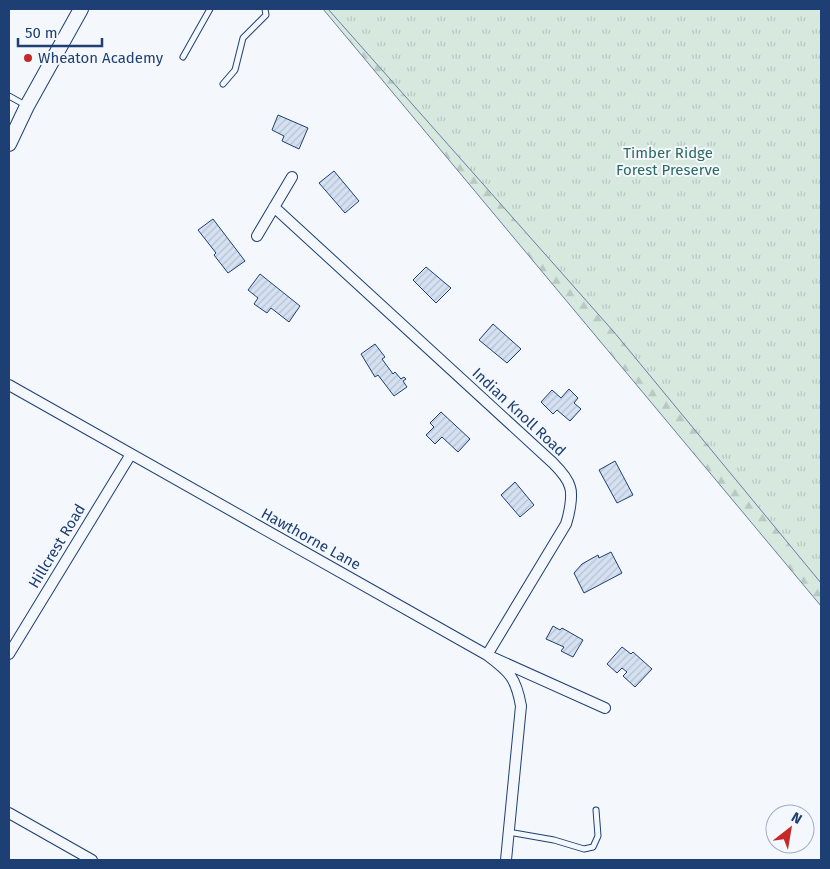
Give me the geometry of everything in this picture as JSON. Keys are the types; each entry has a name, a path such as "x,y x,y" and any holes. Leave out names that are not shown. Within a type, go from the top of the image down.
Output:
{"street":[{"path":"9,144 81,9"},
{"path":"257,236 292,177"},
{"name":"Indian Knoll Road","path":"274,206 554,463 570,487 570,513 566,524 487,655"},
{"name":"Hawthorne Lane","path":"9,386 487,655 605,708"},
{"name":"Hillcrest Road","path":"9,654 131,454"},
{"path":"487,655 507,670 517,687 521,706 507,832 506,860"},
{"path":"9,813 92,860"}],"lane":[{"path":"182,57 210,9"},
{"path":"223,84 235,70 243,38 266,15 265,9"},
{"path":"9,96 28,106"},
{"path":"507,832 554,840 584,848 593,847 598,836 596,810"}],"green space":[{"path":"323,9 433,9 821,561 821,606"},
{"name":"Timber Ridge Forest Preserve","path":"328,9 821,9 821,583 614,332"}],"building":[{"path":"278,115 308,128 299,149 282,141 284,136 272,130"},
{"path":"334,171 359,201 345,213 319,183"},
{"path":"213,219 245,261 228,273 214,255 216,253 198,230"},
{"path":"426,267 451,288 436,303 413,280"},
{"path":"260,274 300,306 289,322 271,308 267,313 254,304 258,298 248,290"},
{"path":"493,324 521,349 507,363 479,340"},
{"path":"375,344 385,357 382,359 393,374 395,372 401,379 404,377 406,379 403,381 407,387 394,396 378,375 375,377 361,354"},
{"path":"569,389 578,398 574,403 581,409 570,421 557,410 553,414 541,402 552,390 561,398"},
{"path":"441,412 470,439 458,452 442,437 435,444 426,435 434,427 430,423"},
{"path":"615,461 633,495 617,503 599,470"},
{"path":"515,482 534,505 520,517 501,495"},
{"path":"611,552 622,573 584,593 574,573 582,564 598,555 599,558"},
{"path":"553,626 560,630 562,628 583,640 573,657 561,651 564,647 546,639"},
{"path":"622,647 631,654 633,652 652,669 635,687 623,676 627,672 622,668 617,673 607,664"}],"place":[{"name":"Wheaton Academy","path":"28,58"}]}
